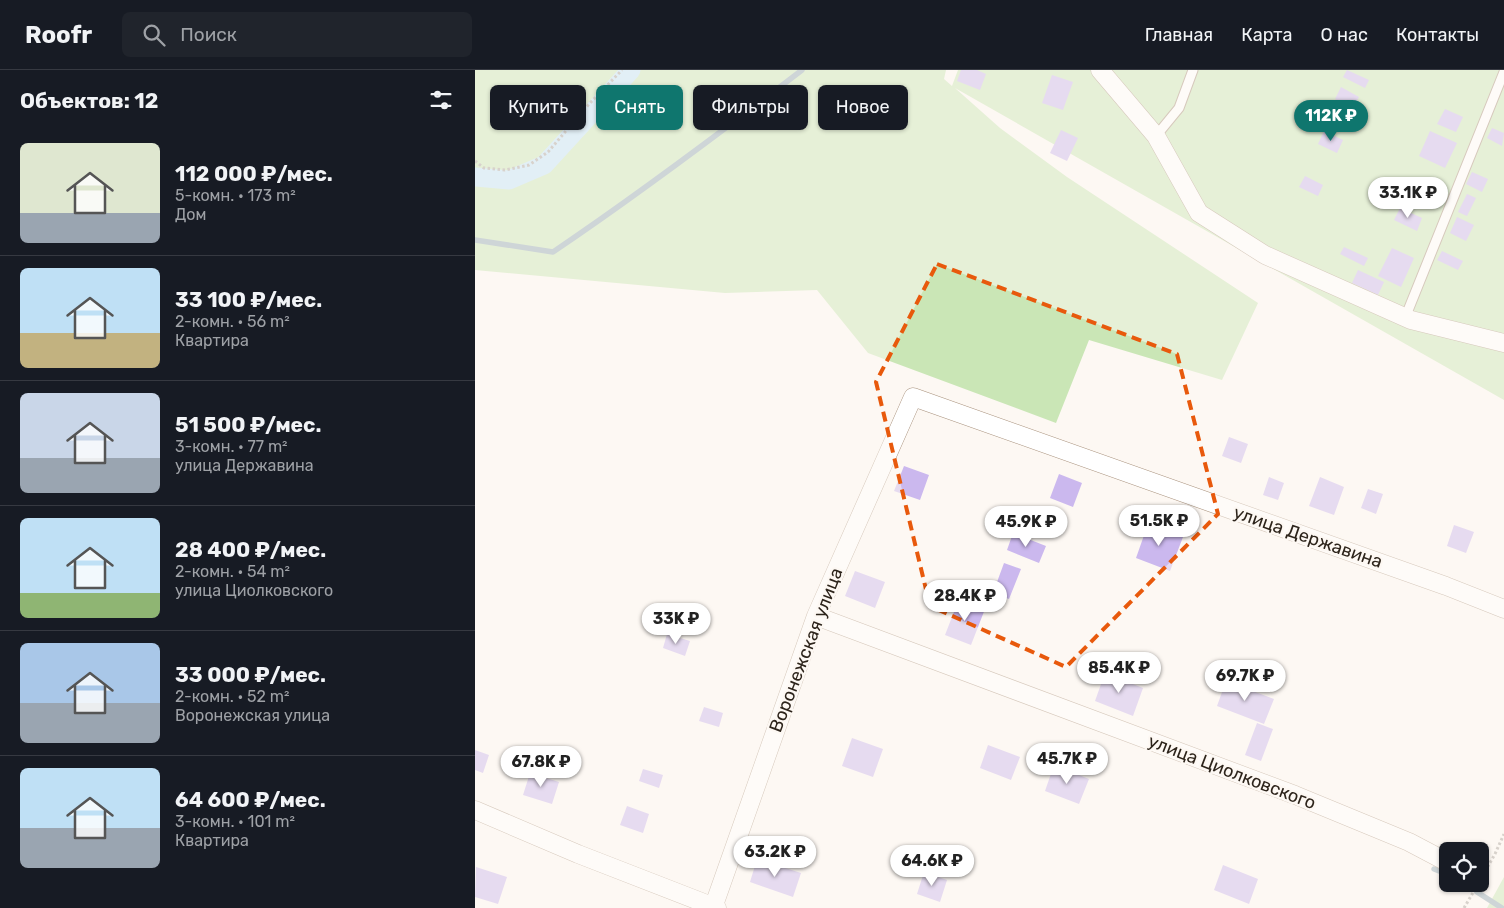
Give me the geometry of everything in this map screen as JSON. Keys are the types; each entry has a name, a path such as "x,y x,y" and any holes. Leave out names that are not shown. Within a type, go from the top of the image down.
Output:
{"street":[{"path":"1100,70 1156,136 1199,213 1265,255 1405,318 1504,343"},
{"name":"улица Державина","path":"913,397 1446,586 1504,609"},
{"name":"Воронежская улица","path":"715,908 816,616 913,397"},
{"name":"улица Циолковского","path":"816,616 1295,795 1409,842 1439,858"},
{"path":"475,810 578,854 715,908"}],"lane":[{"path":"1156,136 1179,108 1193,70"},
{"path":"1405,318 1504,72"}],"path":[{"path":"475,161 484,168 505,170 529,165 548,152 589,104 622,70"},
{"path":"1489,864 1504,834"},
{"path":"1464,908 1473,892"}],"highlighted area":[{"path":"937,264 1177,354 1218,514 1066,667 930,606 876,382"}],"green space":[{"path":"475,70 946,70 944,79 952,86 958,70 1504,70 1504,400 955,88 1000,128 1067,177 1258,303 1222,380 1089,340 1056,423 868,353 817,290 725,293 475,270"},
{"path":"1504,877 1504,908 1487,908"}],"building":[{"path":"961,70 977,70 986,74 980,90 957,81"},
{"path":"1347,70 1369,80 1365,88 1343,77"},
{"path":"1052,75 1073,82 1063,110 1042,103"},
{"path":"1341,87 1359,97 1353,108 1335,99"},
{"path":"1445,109 1463,117 1456,132 1437,124"},
{"path":"1492,128 1504,133 1502,146 1487,138"},
{"path":"1061,130 1078,138 1067,161 1050,153"},
{"path":"1324,131 1343,140 1337,153 1318,144"},
{"path":"1430,131 1457,143 1445,168 1419,156"},
{"path":"1472,172 1488,179 1482,192 1466,184"},
{"path":"1305,176 1323,185 1318,196 1299,187"},
{"path":"1467,194 1476,198 1467,216 1458,212"},
{"path":"1400,208 1422,218 1417,231 1394,220"},
{"path":"1457,217 1474,225 1466,241 1450,233"},
{"path":"1344,247 1368,258 1364,266 1340,254"},
{"path":"1392,248 1414,258 1401,287 1378,276"},
{"path":"1442,251 1463,261 1458,270 1437,260"},
{"path":"1358,270 1384,282 1378,295 1352,283"},
{"path":"1229,437 1248,444 1241,463 1222,456"},
{"path":"904,466 929,475 920,500 894,491"},
{"path":"1059,474 1082,483 1073,507 1050,498"},
{"path":"1269,477 1284,483 1278,500 1263,495"},
{"path":"1320,477 1344,487 1334,515 1309,506"},
{"path":"1368,489 1383,494 1376,514 1361,508"},
{"path":"1148,524 1183,537 1170,571 1136,558"},
{"path":"1454,525 1474,532 1466,553 1447,546"},
{"path":"1013,533 1046,546 1039,563 1007,550"},
{"path":"1004,563 1021,569 1009,599 993,593"},
{"path":"855,571 885,582 875,608 845,596"},
{"path":"959,599 985,609 971,645 945,635"},
{"path":"667,634 690,641 685,656 663,648"},
{"path":"1105,673 1143,688 1133,716 1095,701"},
{"path":"1226,681 1274,699 1264,724 1217,706"},
{"path":"704,707 723,713 719,727 699,721"},
{"path":"1257,723 1273,729 1261,761 1245,755"},
{"path":"852,738 883,749 873,777 842,766"},
{"path":"988,745 1020,757 1011,780 980,768"},
{"path":"475,750 489,755 483,773 475,770"},
{"path":"1054,765 1089,779 1079,804 1045,791"},
{"path":"643,769 663,775 659,788 639,781"},
{"path":"530,773 559,782 552,804 523,795"},
{"path":"627,806 649,814 643,833 620,825"},
{"path":"757,859 801,873 793,897 750,882"},
{"path":"1223,865 1258,879 1249,904 1214,890"},
{"path":"476,867 507,877 498,904 475,897"},
{"path":"924,872 947,880 940,902 917,894"}],"waterway":[{"path":"475,177 509,180 544,165 631,70"},
{"path":"475,240 553,252 679,163 802,70"},
{"path":"1434,869 1439,871"},
{"path":"1477,892 1502,908"}]}
